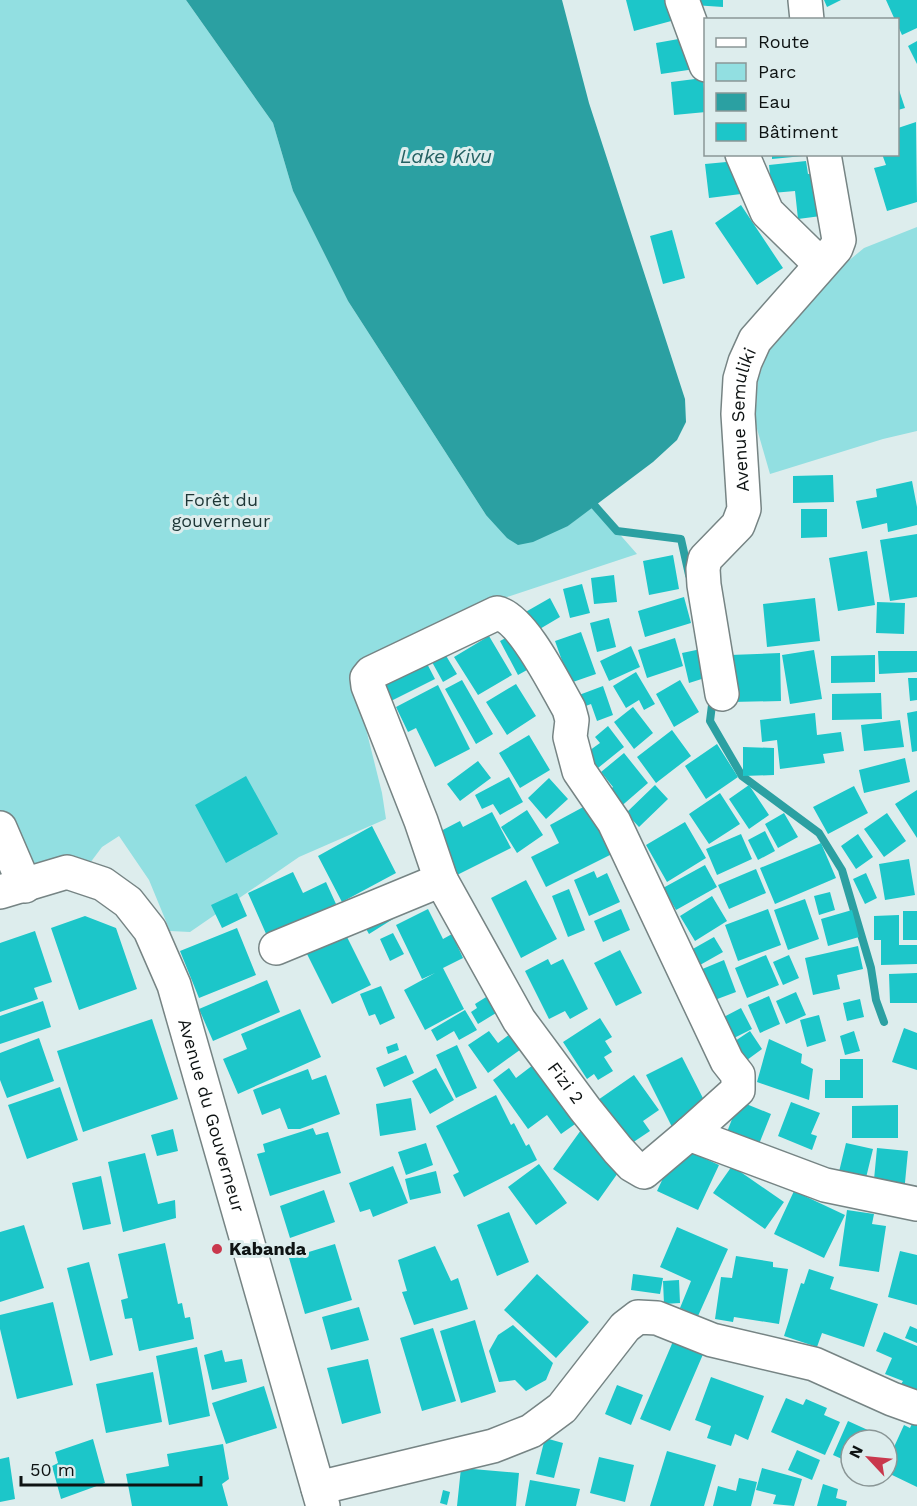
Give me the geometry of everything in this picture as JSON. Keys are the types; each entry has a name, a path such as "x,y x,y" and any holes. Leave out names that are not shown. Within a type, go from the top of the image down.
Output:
{"street":[{"path":"682,0 704,63"},
{"path":"805,0 807,18"},
{"path":"743,156 767,212 820,264"},
{"name":"Avenue Semuliki","path":"722,694 703,569 705,559 738,525 744,509 738,414 740,379 745,362 755,340 836,248 839,240 824,156"},
{"path":"276,948 441,880 421,821 368,686 367,678 371,673 497,613 504,614 524,633 569,709 572,720 570,737 579,771 614,822 727,1061 738,1075 738,1090 689,1134 825,1185 917,1204"},
{"path":"0,828 12,889"},
{"name":"Avenue du Gouverneur","path":"12,889 67,872 103,884 128,902 150,930 174,985 321,1497"},
{"name":"Fizi 2","path":"441,880 519,1020 585,1109 632,1165 644,1172 689,1134"},
{"path":"321,1497 493,1446 531,1431 562,1408 625,1327 638,1317 657,1318 712,1340 814,1364 892,1400 917,1408"}],"green space":[{"name":"Forêt du gouverneur","path":"0,0 186,0 273,123 293,191 348,301 486,515 568,526 594,505 637,554 507,597 355,685 382,793 386,819 299,857 190,932 170,931 149,880 119,836 102,847 69,891 25,886 0,892"},
{"path":"917,227 917,431 883,439 770,474 755,422 758,378 775,336 835,272 864,248"}],"water":[{"name":"Lake Kivu","path":"186,0 562,0 589,103 685,399 686,422 677,440 653,462 568,526 533,542 518,545 507,538 486,515 348,301 293,191 273,123"}],"building":[{"path":"626,0 670,0 675,20 634,31"},
{"path":"693,0 723,0 723,7 693,5"},
{"path":"824,0 841,0 827,7"},
{"path":"886,0 917,0 917,28 902,35 899,18 894,18"},
{"path":"690,37 695,69 661,74 656,43"},
{"path":"917,41 917,64 908,46"},
{"path":"703,78 704,112 674,115 671,82"},
{"path":"899,90 905,108 899,110"},
{"path":"916,122 917,202 887,211 874,168 886,165 883,156 899,156 899,128"},
{"path":"772,156 803,156 772,159"},
{"path":"737,161 741,194 709,198 705,164"},
{"path":"806,161 808,174 817,173 821,216 798,219 795,191 772,193 769,165"},
{"path":"741,205 783,268 757,285 715,223"},
{"path":"672,230 685,278 663,284 650,236"},
{"path":"833,475 834,502 793,503 793,476"},
{"path":"912,481 917,507 917,525 888,532 887,523 862,529 856,501 877,497 876,489"},
{"path":"801,509 827,509 827,537 801,538"},
{"path":"917,534 917,597 890,601 880,540"},
{"path":"867,551 875,605 838,611 829,558"},
{"path":"673,555 679,589 649,595 643,561"},
{"path":"614,575 617,602 594,604 591,578"},
{"path":"582,584 590,613 570,618 563,589"},
{"path":"684,597 691,623 645,637 638,611"},
{"path":"550,598 560,617 533,633 522,614"},
{"path":"815,598 820,641 767,647 763,604"},
{"path":"877,602 905,603 904,634 876,633"},
{"path":"609,618 616,647 597,652 590,623"},
{"path":"517,632 536,665 518,675 500,641"},
{"path":"581,632 596,674 570,683 555,641"},
{"path":"489,636 512,675 478,695 454,657"},
{"path":"675,638 683,666 647,678 638,650"},
{"path":"631,646 640,667 609,681 600,661"},
{"path":"701,649 708,677 689,683 682,653"},
{"path":"814,650 822,699 790,704 782,655"},
{"path":"878,651 917,651 917,672 879,674"},
{"path":"780,653 781,701 731,702 730,655"},
{"path":"422,654 435,679 391,701 379,676"},
{"path":"445,654 457,674 443,682 432,662"},
{"path":"875,655 875,682 831,683 831,656"},
{"path":"636,672 655,704 644,710 639,700 626,708 613,686"},
{"path":"908,678 917,678 917,700 910,701"},
{"path":"462,680 493,734 476,744 445,689"},
{"path":"680,680 699,712 674,727 656,694"},
{"path":"516,684 536,716 507,735 486,702"},
{"path":"438,685 470,749 435,767 416,728 408,732 396,707"},
{"path":"603,686 613,715 597,721 591,704 583,707 579,695"},
{"path":"881,693 882,719 832,720 832,694"},
{"path":"633,707 653,733 634,749 614,722"},
{"path":"917,711 917,751 912,752 907,713"},
{"path":"815,713 817,735 841,732 844,751 823,754 825,763 780,769 777,740 762,742 760,720"},
{"path":"900,720 904,747 864,751 861,725"},
{"path":"608,726 624,747 598,768 586,753 600,743 595,737"},
{"path":"672,730 691,756 656,783 637,757"},
{"path":"529,735 550,770 520,788 499,753"},
{"path":"717,744 738,777 706,799 685,766"},
{"path":"743,747 774,748 774,775 743,776"},
{"path":"624,753 648,783 618,809 606,793 613,787 601,772"},
{"path":"905,758 910,782 864,793 859,770"},
{"path":"478,761 491,778 460,801 447,784"},
{"path":"246,776 278,834 226,863 195,805"},
{"path":"509,777 523,802 500,815 493,804 482,809 475,795"},
{"path":"549,778 568,799 546,819 528,798"},
{"path":"655,785 668,799 639,827 626,813"},
{"path":"749,785 769,815 749,829 729,799"},
{"path":"854,786 868,813 828,834 813,807"},
{"path":"917,790 917,838 895,804"},
{"path":"720,793 740,824 709,844 689,814"},
{"path":"587,805 612,854 546,887 531,857 559,843 550,825"},
{"path":"527,810 543,835 517,853 501,827"},
{"path":"492,812 511,848 457,875 435,834 460,821 463,827"},
{"path":"784,813 798,837 778,848 765,824"},
{"path":"887,813 906,841 884,857 864,829"},
{"path":"685,822 706,858 667,882 646,845"},
{"path":"372,826 396,873 342,902 318,856"},
{"path":"765,831 775,851 758,860 748,840"},
{"path":"741,834 752,859 717,875 706,849"},
{"path":"858,834 873,857 856,869 841,846"},
{"path":"821,843 836,878 775,904 760,868"},
{"path":"909,859 915,895 885,900 879,864"},
{"path":"705,865 717,887 676,910 663,888"},
{"path":"756,869 766,893 729,909 718,885"},
{"path":"594,871 597,878 607,873 620,902 589,916 574,880"},
{"path":"293,872 303,893 326,882 336,904 267,936 248,893"},
{"path":"866,873 877,898 865,904 853,879"},
{"path":"526,880 557,939 521,958 491,898"},
{"path":"569,889 585,930 568,937 552,896"},
{"path":"830,892 835,910 819,915 814,896"},
{"path":"237,893 247,916 222,928 211,905"},
{"path":"712,896 727,921 695,941 680,916"},
{"path":"805,899 819,939 788,950 774,910"},
{"path":"385,905 393,919 369,934 361,920"},
{"path":"428,909 443,939 452,934 463,958 443,968 464,1009 425,1030 404,990 435,973 422,979 396,925"},
{"path":"621,909 630,930 603,942 594,921"},
{"path":"768,909 781,945 738,961 725,925"},
{"path":"852,910 859,937 828,946 821,919"},
{"path":"903,911 917,911 917,940 903,940"},
{"path":"899,915 899,945 917,945 917,964 881,965 881,940 874,940 874,916"},
{"path":"85,916 116,928 137,989 79,1010 51,928"},
{"path":"237,928 256,975 199,998 180,951"},
{"path":"343,929 371,985 332,1004 304,948"},
{"path":"35,931 52,982 34,988 38,999 0,1012 0,943"},
{"path":"393,933 404,954 390,961 380,939"},
{"path":"714,937 723,952 700,965 691,950"},
{"path":"858,946 863,969 837,975 840,989 813,995 805,958"},
{"path":"620,950 642,993 616,1006 594,963"},
{"path":"766,955 779,985 747,998 735,968"},
{"path":"789,955 799,978 783,985 773,962"},
{"path":"548,959 551,965 563,959 588,1009 570,1019 565,1011 549,1019 525,971"},
{"path":"724,960 736,992 712,1001 700,970"},
{"path":"917,973 917,1003 890,1003 889,974"},
{"path":"267,980 280,1012 213,1041 199,1009"},
{"path":"381,986 395,1018 380,1025 375,1014 369,1016 360,994"},
{"path":"796,992 806,1015 786,1024 776,1001"},
{"path":"491,994 501,1010 478,1024 471,1012 477,1008 475,1004"},
{"path":"769,996 780,1024 760,1033 748,1005"},
{"path":"860,999 864,1017 847,1021 843,1003"},
{"path":"43,1001 51,1027 0,1044 0,1016"},
{"path":"741,1008 752,1029 728,1041 718,1020"},
{"path":"300,1009 321,1057 238,1094 223,1059 247,1049 241,1034"},
{"path":"465,1010 477,1030 459,1040 454,1031 437,1041 431,1030"},
{"path":"819,1015 826,1041 807,1047 800,1020"},
{"path":"600,1018 612,1037 605,1041 612,1052 604,1057 613,1071 598,1080 594,1074 587,1079 563,1042"},
{"path":"152,1019 178,1099 83,1132 57,1051"},
{"path":"904,1028 917,1033 917,1070 892,1062"},
{"path":"489,1031 498,1043 514,1031 524,1047 488,1073 468,1045"},
{"path":"750,1031 762,1049 747,1060 735,1041"},
{"path":"854,1031 860,1051 845,1055 840,1036"},
{"path":"39,1038 54,1081 7,1098 0,1080 0,1053"},
{"path":"769,1039 802,1054 801,1063 813,1069 809,1100 757,1082"},
{"path":"397,1043 399,1050 388,1054 386,1047"},
{"path":"457,1045 477,1088 456,1098 436,1055"},
{"path":"406,1055 414,1073 384,1087 376,1068"},
{"path":"682,1057 708,1108 672,1127 646,1075"},
{"path":"840,1059 863,1059 863,1098 825,1098 825,1080 840,1080"},
{"path":"533,1065 561,1105 563,1103 578,1122 561,1134 547,1115 528,1129 493,1080 509,1068 516,1078"},
{"path":"436,1068 454,1100 430,1114 412,1081"},
{"path":"308,1069 312,1080 326,1075 340,1114 300,1129 288,1129 280,1108 262,1115 253,1090"},
{"path":"634,1075 659,1110 643,1121 650,1131 626,1147 595,1102"},
{"path":"60,1087 78,1140 27,1159 8,1105"},
{"path":"496,1095 511,1125 514,1123 526,1146 529,1144 537,1160 464,1197 453,1175 459,1172 436,1126"},
{"path":"411,1098 416,1130 380,1136 376,1104"},
{"path":"739,1101 771,1114 759,1144 727,1132"},
{"path":"791,1102 820,1113 811,1134 817,1136 812,1150 778,1136"},
{"path":"898,1105 898,1138 852,1138 852,1106"},
{"path":"313,1128 316,1135 328,1132 341,1173 270,1196 257,1154 265,1152 263,1144"},
{"path":"173,1129 178,1151 157,1156 151,1135"},
{"path":"581,1130 625,1163 598,1201 553,1169"},
{"path":"426,1143 433,1165 406,1175 398,1152"},
{"path":"846,1143 873,1149 864,1186 837,1180"},
{"path":"678,1146 719,1165 698,1210 657,1191"},
{"path":"877,1148 908,1151 904,1193 873,1190"},
{"path":"145,1153 158,1204 175,1200 176,1218 123,1232 108,1162"},
{"path":"539,1164 567,1203 536,1225 508,1187"},
{"path":"393,1166 408,1203 373,1217 370,1209 360,1212 349,1183"},
{"path":"732,1166 784,1202 765,1229 713,1193"},
{"path":"436,1171 441,1193 410,1200 405,1179"},
{"path":"101,1176 111,1224 83,1230 72,1183"},
{"path":"324,1190 335,1222 290,1238 280,1206"},
{"path":"794,1191 845,1215 824,1258 774,1234"},
{"path":"847,1210 874,1214 872,1224 886,1226 879,1272 839,1266"},
{"path":"509,1212 529,1262 497,1276 477,1225"},
{"path":"24,1225 44,1288 0,1302 0,1232"},
{"path":"677,1227 728,1249 698,1316 680,1308 691,1281 660,1267"},
{"path":"165,1243 178,1304 182,1303 185,1318 190,1317 194,1339 139,1351 132,1318 125,1319 121,1300 128,1298 118,1254"},
{"path":"335,1244 352,1300 305,1314 289,1258"},
{"path":"435,1246 451,1281 458,1278 468,1309 414,1325 402,1292 407,1291 398,1260"},
{"path":"900,1251 917,1255 917,1305 888,1297"},
{"path":"736,1256 773,1262 773,1267 788,1269 779,1324 734,1317 733,1322 715,1319 721,1277 732,1278"},
{"path":"89,1262 113,1355 90,1361 67,1268"},
{"path":"809,1269 834,1277 830,1289 878,1304 864,1347 822,1333 817,1347 784,1336 801,1283 804,1284"},
{"path":"537,1274 589,1322 556,1358 504,1310"},
{"path":"633,1274 663,1278 660,1294 631,1290"},
{"path":"679,1280 680,1303 664,1304 663,1281"},
{"path":"53,1302 73,1385 17,1399 0,1329 0,1315"},
{"path":"359,1307 369,1340 331,1350 322,1317"},
{"path":"475,1320 496,1392 461,1403 440,1331"},
{"path":"513,1325 553,1363 546,1380 526,1391 515,1380 499,1382 489,1351 498,1335"},
{"path":"910,1326 917,1329 917,1343 905,1338"},
{"path":"433,1328 456,1401 422,1411 400,1338"},
{"path":"884,1332 917,1346 917,1393 900,1386 903,1381 885,1374 892,1358 876,1351"},
{"path":"674,1339 704,1352 670,1431 640,1419"},
{"path":"197,1347 210,1416 169,1425 156,1356"},
{"path":"222,1350 225,1362 242,1359 247,1382 212,1390 204,1355"},
{"path":"368,1359 381,1413 342,1424 327,1368"},
{"path":"153,1372 162,1422 106,1433 96,1384"},
{"path":"711,1377 764,1396 748,1440 735,1434 731,1446 707,1438 711,1426 695,1420"},
{"path":"617,1385 643,1395 631,1425 605,1414"},
{"path":"264,1386 277,1428 226,1444 212,1403"},
{"path":"786,1398 803,1405 806,1399 827,1408 824,1415 840,1422 825,1455 771,1432"},
{"path":"917,1413 917,1487 899,1478 899,1436 904,1425 910,1428"},
{"path":"848,1421 863,1428 845,1428"},
{"path":"545,1438 563,1443 554,1478 536,1474"},
{"path":"93,1439 105,1483 61,1499 52,1466 58,1463 55,1452"},
{"path":"839,1441 839,1458 833,1455"},
{"path":"223,1444 229,1479 222,1484 228,1506 132,1506 126,1474 169,1466 167,1454"},
{"path":"797,1450 820,1460 812,1480 788,1470"},
{"path":"667,1451 716,1465 704,1506 650,1506"},
{"path":"9,1457 15,1499 0,1502 0,1459"},
{"path":"599,1457 634,1465 625,1502 590,1493"},
{"path":"461,1468 519,1473 516,1506 457,1506"},
{"path":"762,1468 802,1479 794,1506 773,1504 776,1495 756,1490"},
{"path":"739,1478 757,1482 751,1506 713,1506 718,1486 736,1491"},
{"path":"530,1480 580,1489 576,1506 525,1506"},
{"path":"823,1484 838,1489 836,1498 847,1501 846,1506 817,1506"},
{"path":"443,1490 450,1492 447,1505 440,1503"}],"waterway":[{"path":"594,505 617,531 681,539 689,575"},
{"path":"713,697 710,721 742,776 819,833 842,870 871,968 876,1000 884,1022"}],"place":[{"name":"Kabanda","path":"217,1249"}]}
